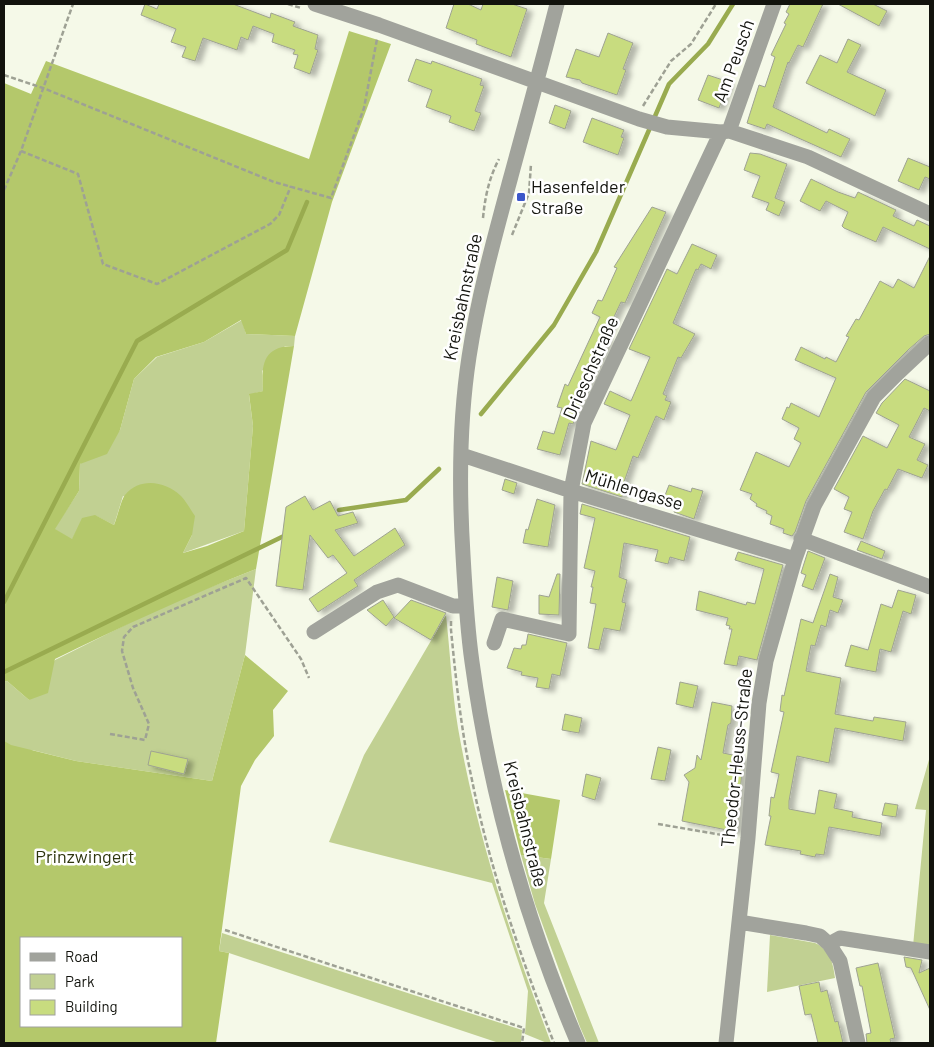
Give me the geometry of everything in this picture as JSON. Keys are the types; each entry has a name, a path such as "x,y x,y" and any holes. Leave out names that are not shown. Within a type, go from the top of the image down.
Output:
{"street":[{"path":"314,4 380,24 639,119 667,127 725,131 808,157 930,214"},
{"name":"Kreisbahnstraße","path":"557,4 482,281 463,403 461,521 471,660 496,793 513,860 535,933 578,1043"},
{"name":"Am Peusch","path":"725,131 774,4"},
{"name":"Drieschstraße","path":"494,643 502,619 569,634 571,491 584,423 725,131"},
{"name":"Theodor-Heuss-Straße","path":"726,1043 748,838 759,703 766,661 795,559 814,506 874,397 930,343"},
{"name":"Mühlengasse","path":"462,455 571,491 795,559"},
{"path":"801,539 930,587"},
{"path":"314,632 377,592 398,585 453,606 466,606"},
{"path":"738,922 820,936 829,944 840,961 858,1043"},
{"path":"829,944 840,938 930,952"}],"path":[{"path":"4,190 21,151 73,4"},
{"path":"639,119 642,109 671,61 692,44 716,4"},
{"path":"4,75 43,88 274,182 331,198 364,108 380,24"},
{"path":"21,151 78,174 103,264 157,284 270,224 280,215 291,186"},
{"path":"511,236 529,193 531,164"},
{"path":"110,734 145,740 149,724 133,688 122,651 124,637 133,627 246,578 301,659 309,678"},
{"path":"658,824 748,838"},
{"path":"225,930 524,1028 522,1043"}],"green space":[{"path":"349,31 391,44 332,202 295,336 246,334 241,320 204,342 156,357 134,379 120,430 107,454 80,464 79,491 55,529 72,539 82,518 95,515 114,525 125,495 138,485 153,483 175,491 183,498 195,516 192,535 183,553 207,546 244,531 253,426 249,394 263,391 264,365 270,353 276,349 294,346 256,569 154,612 55,659 48,693 29,700 7,681 4,682 4,83 31,94 46,61 309,159"},
{"path":"242,320 246,334 295,336 294,346 285,346 262,371 263,391 249,395 253,426 244,531 183,553 192,535 123,496 114,525 96,516 78,528 72,540 54,529 79,491 80,464 120,430 134,379 157,357 204,342"},
{"path":"256,569 245,655 212,781 76,761 32,750 180,937 20,937 20,1027 4,1043 4,682 7,681 29,700 55,660 139,618"},
{"path":"446,615 458,728 475,809 509,927 551,1043 525,1034 528,991 492,883 329,842 364,755"},
{"name":"Prinzwingert","path":"245,655 288,691 273,710 274,736 255,760 241,786 219,951 229,953 216,1043 4,1043 4,741 11,745 76,761 212,781"},
{"path":"930,756 930,949 913,946 926,810 915,809"},
{"path":"505,790 560,800 551,859 521,855"},
{"path":"521,855 551,859 544,903 599,1043 587,1043 580,1027 535,904"},
{"path":"222,933 522,1030 521,1043 499,1043 219,951"},
{"path":"770,935 815,943 820,946 830,957 835,978 767,992"}],"building":[{"path":"145,4 157,9 159,4 233,4 270,18 271,13 295,22 293,26 318,35 315,49 318,50 310,74 294,68 298,55 293,54 295,50 272,42 274,34 253,26 248,40 241,37 237,50 203,38 195,61 182,57 186,47 171,42 176,29 141,15"},
{"path":"454,4 468,4 481,10 483,4 512,4 527,9 511,57 476,44 477,40 446,28"},
{"path":"790,4 823,4 803,47 798,45 788,62 773,107 827,133 829,129 850,139 841,157 767,124 765,129 747,123 759,85 765,87 775,57 771,55 786,24 784,23 789,14 786,12"},
{"path":"838,4 873,4 887,11 879,26"},
{"path":"608,33 633,43 623,69 626,70 617,95 582,83 580,80 566,77 576,49 599,57"},
{"path":"848,39 861,45 847,72 886,90 875,116 806,83 820,55 837,63"},
{"path":"416,59 431,64 432,61 482,79 480,85 484,86 475,111 481,113 474,131 449,122 451,116 426,107 432,90 408,81"},
{"path":"708,75 729,82 719,108 698,100"},
{"path":"555,105 571,111 565,129 549,123"},
{"path":"592,118 624,130 621,137 624,138 618,155 583,142"},
{"path":"750,153 760,154 787,164 775,198 785,202 779,216 766,210 769,203 752,197 760,176 744,170"},
{"path":"908,158 930,167 930,179 925,177 919,190 898,181"},
{"path":"811,179 855,198 858,192 896,210 893,216 914,226 917,220 930,226 930,249 883,227 876,242 844,228 842,226 848,212 826,201 820,211 800,201"},
{"path":"652,207 666,212 625,303 621,302 605,336 609,338 583,396 573,424 569,423 560,455 537,449 543,431 554,434 562,408 557,407 565,384 568,386 600,317 592,313 598,300 602,301 617,268 614,267"},
{"path":"692,244 717,255 711,269 701,264 698,270 696,269 673,323 695,334 681,358 678,357 663,394 667,396 665,400 671,402 664,420 656,416 638,458 633,456 622,488 624,488 622,497 582,484 591,441 616,450 630,415 604,404 610,391 631,401 650,357 629,349 667,269 677,274"},
{"path":"930,256 930,334 924,336 908,350 866,392 806,501 795,532 792,536 783,533 784,529 770,524 772,516 766,513 767,511 756,506 757,504 750,499 752,494 740,490 756,452 789,467 801,443 794,439 799,428 782,419 787,407 789,408 791,403 819,417 836,378 795,360 801,347 825,359 826,357 836,362 849,337 846,336 856,319 859,320 880,281 893,288 898,279 914,288"},
{"path":"905,379 930,391 930,411 924,408 909,437 925,444 917,460 928,465 922,478 898,469 873,511 863,539 844,532 852,512 844,509 849,497 834,489 863,436 887,448 899,425 876,413 882,403"},
{"path":"505,479 517,483 514,494 502,490"},
{"path":"669,485 691,492 692,488 703,491 694,519 674,512 677,503 664,498"},
{"path":"305,496 313,510 330,501 338,516 353,512 358,523 335,530 354,556 395,528 405,545 354,580 358,586 318,612 309,599 347,573 333,555 328,558 310,535 303,590 276,586 286,507"},
{"path":"537,499 555,505 548,547 523,543"},
{"path":"582,504 690,537 684,561 670,557 668,564 655,561 658,550 624,543 619,577 627,580 622,602 626,603 620,631 604,628 599,650 588,648 596,604 590,603 595,571 584,568 595,518 580,514"},
{"path":"861,541 885,551 882,559 857,550"},
{"path":"808,551 825,558 813,590 802,586 806,575 801,573"},
{"path":"738,552 783,565 757,660 739,656 737,666 724,664 732,629 729,629 730,626 726,625 728,618 696,610 699,591 746,605 747,602 755,604 764,569 735,560"},
{"path":"557,574 560,574 559,615 539,614 539,595 549,597"},
{"path":"830,574 838,577 833,597 843,600 838,613 830,610 826,627 821,625 815,646 811,645 806,671 841,678 835,714 873,721 874,717 906,722 903,741 835,728 829,763 797,756 789,809 815,814 819,790 837,794 834,808 853,812 852,817 882,823 880,836 829,827 824,855 816,854 815,857 800,854 801,851 765,845 771,816 769,816 771,797 774,798 779,774 771,772 784,712 780,711 782,695 784,696 801,619 813,623"},
{"path":"497,577 513,581 508,610 492,607"},
{"path":"898,590 916,595 911,614 903,611 891,652 880,649 876,672 845,666 851,645 868,650 881,604 892,608"},
{"path":"383,600 394,617 386,626 367,610"},
{"path":"411,600 446,613 431,640 394,618"},
{"path":"528,634 567,643 560,676 552,674 549,689 536,687 538,678 521,675 522,672 507,668 514,648 521,649 522,645 526,645"},
{"path":"680,682 698,686 693,708 676,704"},
{"path":"712,702 732,706 731,723 728,725 723,753 743,757 737,832 682,821 689,782 684,775 695,768 697,755 701,760"},
{"path":"565,714 582,718 579,733 562,730"},
{"path":"658,747 671,750 665,781 651,779"},
{"path":"151,751 188,759 184,774 148,765"},
{"path":"586,774 601,778 595,800 582,796"},
{"path":"885,803 898,805 896,817 882,815"},
{"path":"904,957 922,960 919,973 930,968 930,1010 911,968 906,967"},
{"path":"878,963 895,1038 890,1039 891,1043 867,1043 866,1034 871,1033 862,986 860,986 856,968"},
{"path":"819,982 821,992 827,990 835,1022 838,1021 843,1043 818,1043 811,1014 805,1015 799,986"}],"waterway":[{"path":"481,414 554,325 596,252 669,84 708,44 733,4"},
{"path":"4,602 137,341 287,250 307,202"},
{"path":"339,510 406,500 439,469"},
{"path":"4,672 288,534"}],"place":[{"name":"Hasenfelder Straße","path":"521,197"}]}
